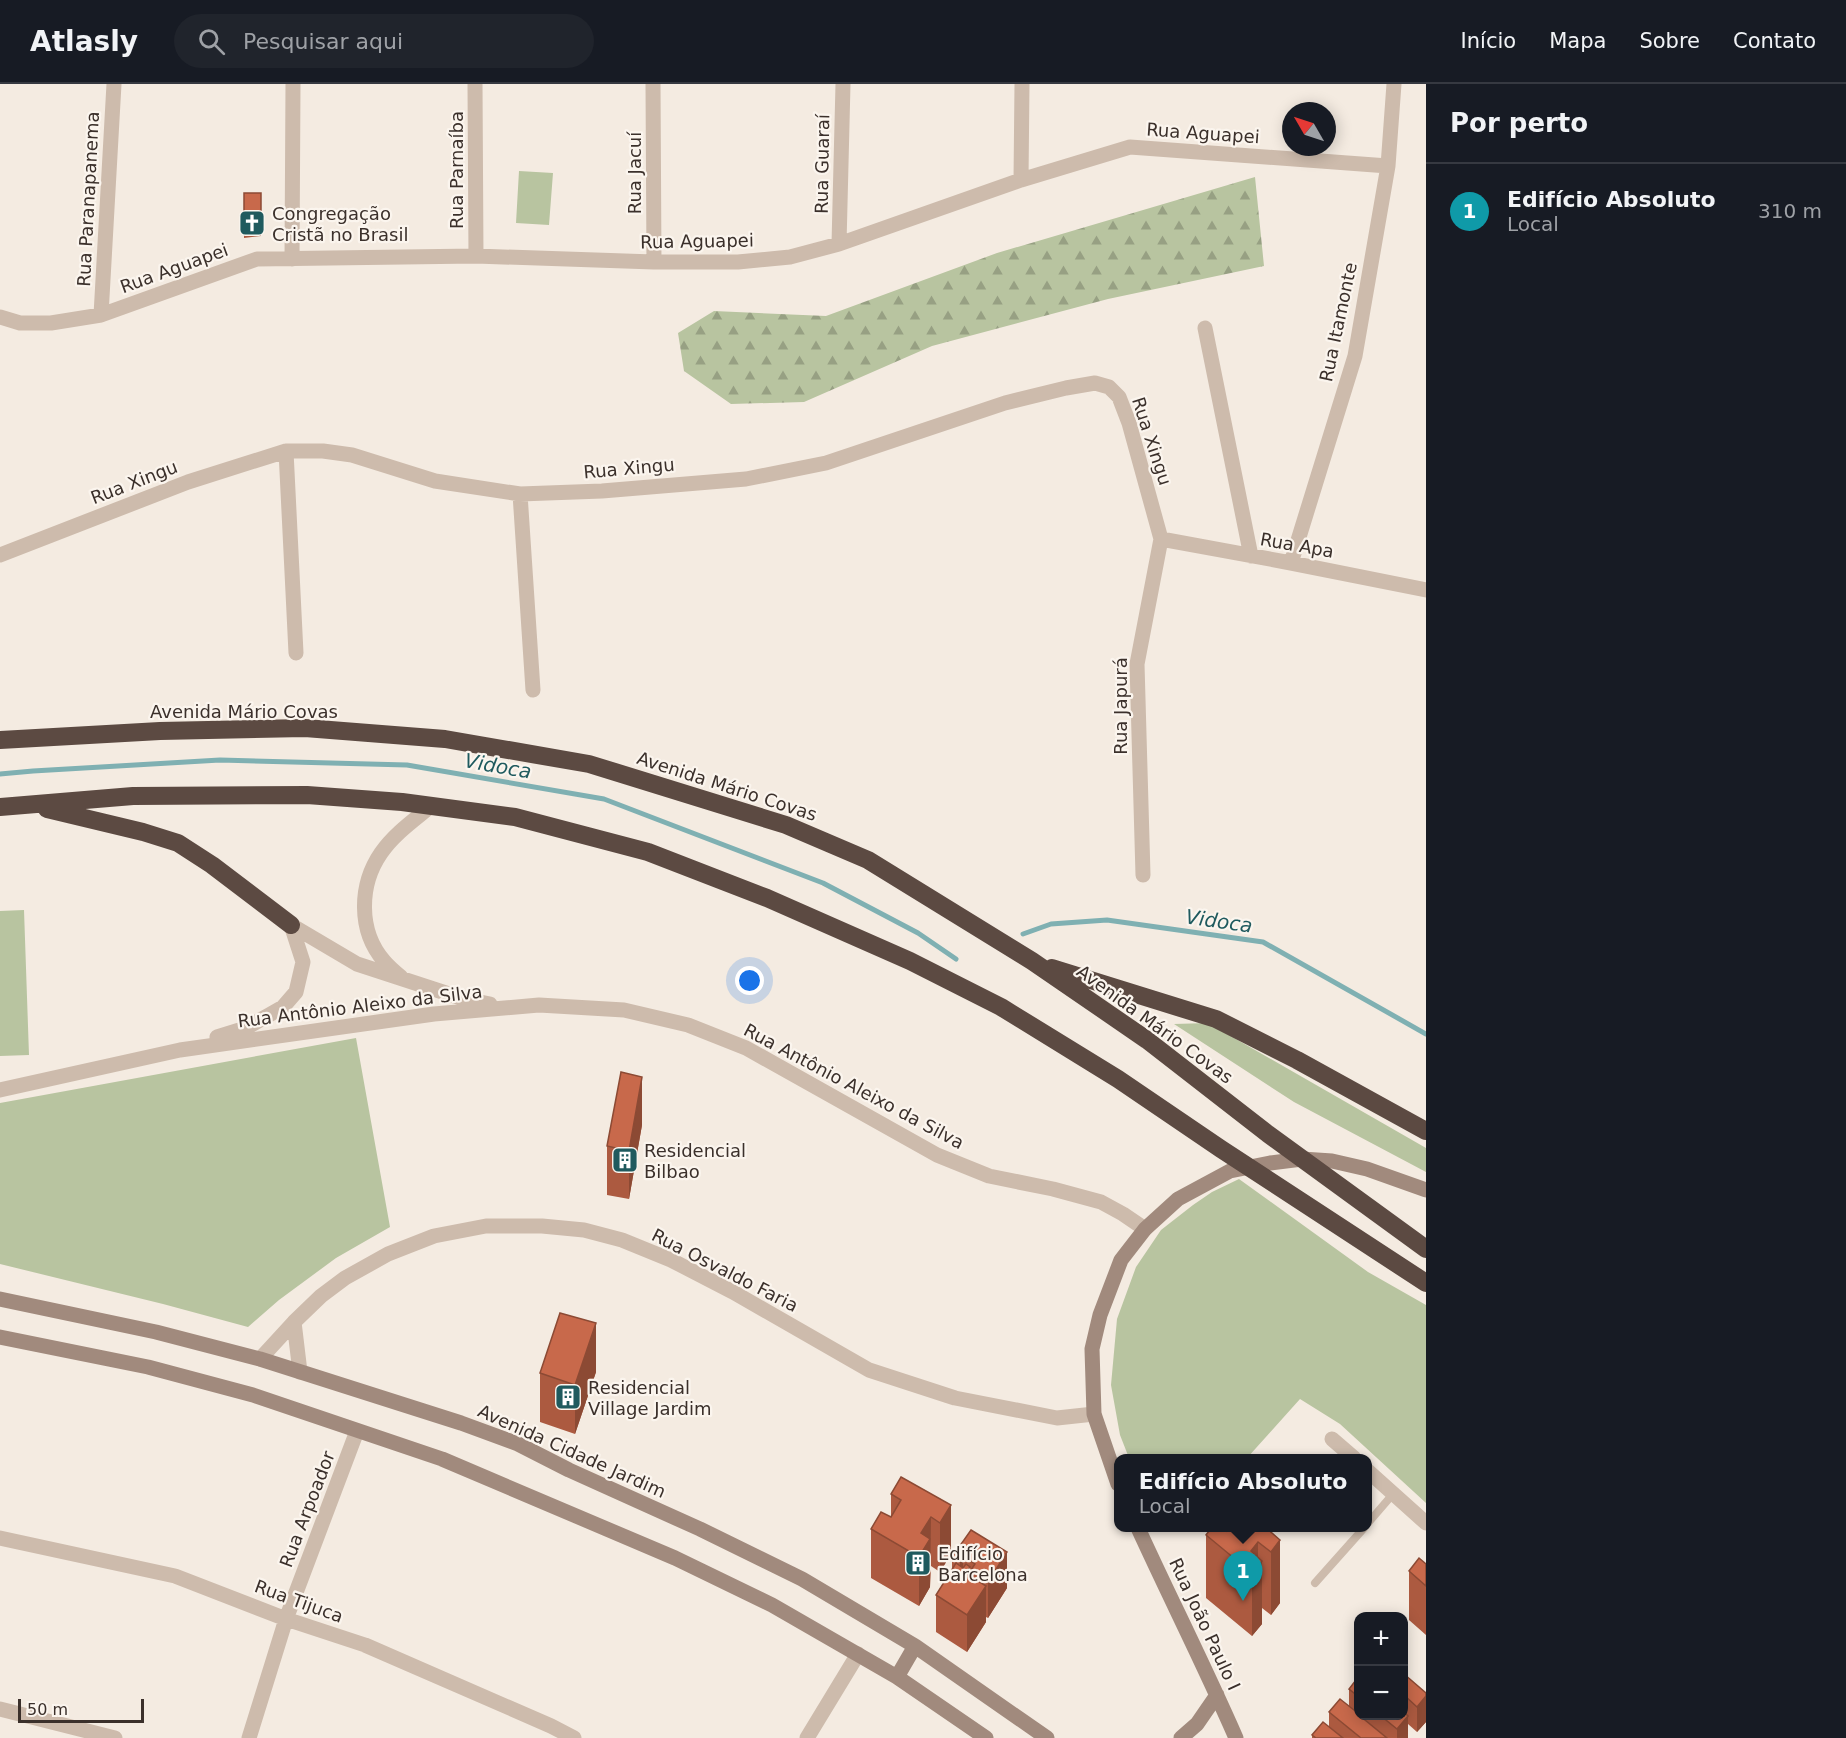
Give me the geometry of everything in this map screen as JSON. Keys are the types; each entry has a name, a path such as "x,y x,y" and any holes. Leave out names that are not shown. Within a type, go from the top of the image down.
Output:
{"highway":[{"name":"Avenida Mário Covas","path":"0,740 160,731 305,728 445,739 589,764 786,825 868,860 1032,961 1147,1040 1268,1134 1426,1249"},
{"path":"9,806 133,796 307,795 402,802 515,817 648,852 767,898 910,961 1001,1007 1118,1079 1270,1182 1426,1283"},
{"path":"9,806 62,812 178,843 213,865 291,925"},
{"path":"1032,961 1216,1019 1298,1060 1426,1131"}],"main road":[{"path":"1114,1470 1094,1414 1092,1349 1100,1315 1121,1260 1144,1229 1178,1199 1230,1171 1270,1163 1302,1159 1332,1161 1367,1169 1426,1190"},
{"name":"Avenida Cidade Jardim","path":"0,1299 156,1332 260,1359 461,1423 518,1444 802,1579 915,1646 1047,1738"},
{"path":"0,1336 148,1367 253,1395 442,1459 675,1558 772,1605 897,1677 986,1738"},
{"name":"Rua João Paulo I","path":"1140,1532 1236,1738"},
{"path":"897,1677 915,1646"},
{"path":"1181,1738 1197,1724 1217,1695"}],"street":[{"name":"Rua Paranapanema","path":"101,315 114,84"},
{"path":"292,259 293,84"},
{"name":"Rua Parnaíba","path":"475,84 476,256"},
{"name":"Rua Jacuí","path":"653,84 654,262"},
{"name":"Rua Guaraí","path":"839,244 843,84"},
{"path":"1021,180 1022,84"},
{"name":"Rua Itamonte","path":"1291,563 1354,356 1388,166 1394,84"},
{"name":"Rua Aguapei","path":"0,317 20,323 51,323 101,315 257,259 476,256 654,262 738,262 790,257 839,244 1021,180 1130,147 1388,166"},
{"path":"1205,328 1251,556"},
{"name":"Rua Xingu","path":"0,555 188,482 286,451 323,451 352,455 435,482 520,494 602,491 746,479 826,463 1005,403 1095,383 1109,387 1119,397 1130,423 1161,539"},
{"path":"286,451 296,653"},
{"path":"520,494 533,690"},
{"name":"Rua Apa","path":"1161,539 1426,590"},
{"name":"Rua Japurá","path":"1143,874 1137,664 1161,539"},
{"path":"405,981 383,960 371,941 365,915 364,896 369,876 381,853 398,833 431,806"},
{"path":"291,925 357,964 461,998 505,1008"},
{"path":"0,1090 180,1050 246,1028 283,1007 296,992 303,962 291,925"},
{"name":"Rua Antônio Aleixo da Silva","path":"180,1050 434,1014 539,1005 624,1010 688,1025 746,1048 937,1155 989,1176 1053,1189 1101,1202 1124,1214 1144,1229"},
{"name":"Rua Osvaldo Faria","path":"260,1359 321,1296 345,1278 388,1254 434,1236 486,1226 542,1226 584,1230 622,1240 671,1260 733,1292 869,1370 955,1398 1058,1418 1094,1414"},
{"path":"294,1322 300,1372"},
{"name":"Rua Arpoador","path":"249,1738 286,1619 357,1431"},
{"path":"1332,1439 1349,1454"},
{"path":"1372,1475 1426,1523"},
{"name":"Rua Tijuca","path":"0,1538 175,1575 286,1619 365,1645 574,1738"},
{"path":"807,1738 858,1654"},
{"path":"0,1709 115,1738"}],"lane":[{"path":"1372,1518 1393,1494"},
{"path":"1315,1583 1360,1532"}],"green space":[{"path":"519,171 553,173 549,225 516,223"},
{"path":"1255,177 1264,266 1108,299 932,346 804,402 731,404 684,371 678,333 714,311 826,316 997,253"},
{"path":"24,910 29,1055 0,1056 0,911"},
{"path":"1208,1023 1426,1148 1426,1172 1294,1102 1174,1024"},
{"path":"356,1038 390,1227 336,1258 279,1300 248,1327 0,1264 0,1103"},
{"path":"1239,1179 1368,1272 1426,1305 1426,1503 1340,1424 1300,1399 1251,1454 1127,1454 1120,1435 1111,1385 1117,1319 1136,1267 1161,1230 1212,1192"}],"building":[{"path":"244,193 261,193 261,218 244,220"},
{"path":"621,1072 642,1077 629,1151 607,1146"},
{"path":"560,1313 596,1323 575,1385 540,1373"},
{"path":"901,1477 951,1505 940,1523 931,1517 921,1533 930,1539 919,1557 871,1529 881,1512 891,1517 901,1500 891,1494"},
{"path":"971,1530 1007,1552 988,1582 971,1570 975,1564 963,1556 960,1562 952,1557"},
{"path":"1208,1532 1271,1532 1280,1540 1271,1552 1258,1542 1251,1551 1262,1561 1252,1573 1206,1535"},
{"path":"1419,1558 1426,1564 1426,1586 1409,1571"},
{"path":"956,1563 963,1568 966,1564 970,1567 966,1573 986,1586 967,1615 936,1595"},
{"path":"1408,1677 1426,1693 1417,1707 1408,1699"},
{"path":"1354,1682 1354,1693 1349,1689"},
{"path":"1340,1699 1354,1710 1354,1720 1365,1720 1387,1738 1361,1738 1329,1712"},
{"path":"1386,1720 1405,1720 1397,1729"},
{"path":"1323,1722 1343,1738 1316,1738 1312,1735"}],"waterway":[{"name":"Vidoca","path":"0,774 220,760 407,765 604,799 823,883 918,933 956,959"},
{"name":"Vidoca","path":"1023,934 1051,924 1107,920 1263,942 1426,1034"}],"place":[{"name":"Congregação Cristã no Brasil","path":"252,223"},
{"name":"Residencial Bilbao","path":"625,1160"},
{"name":"Residencial Village Jardim","path":"568,1397"},
{"name":"Edifício Barcelona","path":"918,1563"},
{"name":"Edifício Absoluto","path":"1243,1601"}]}
